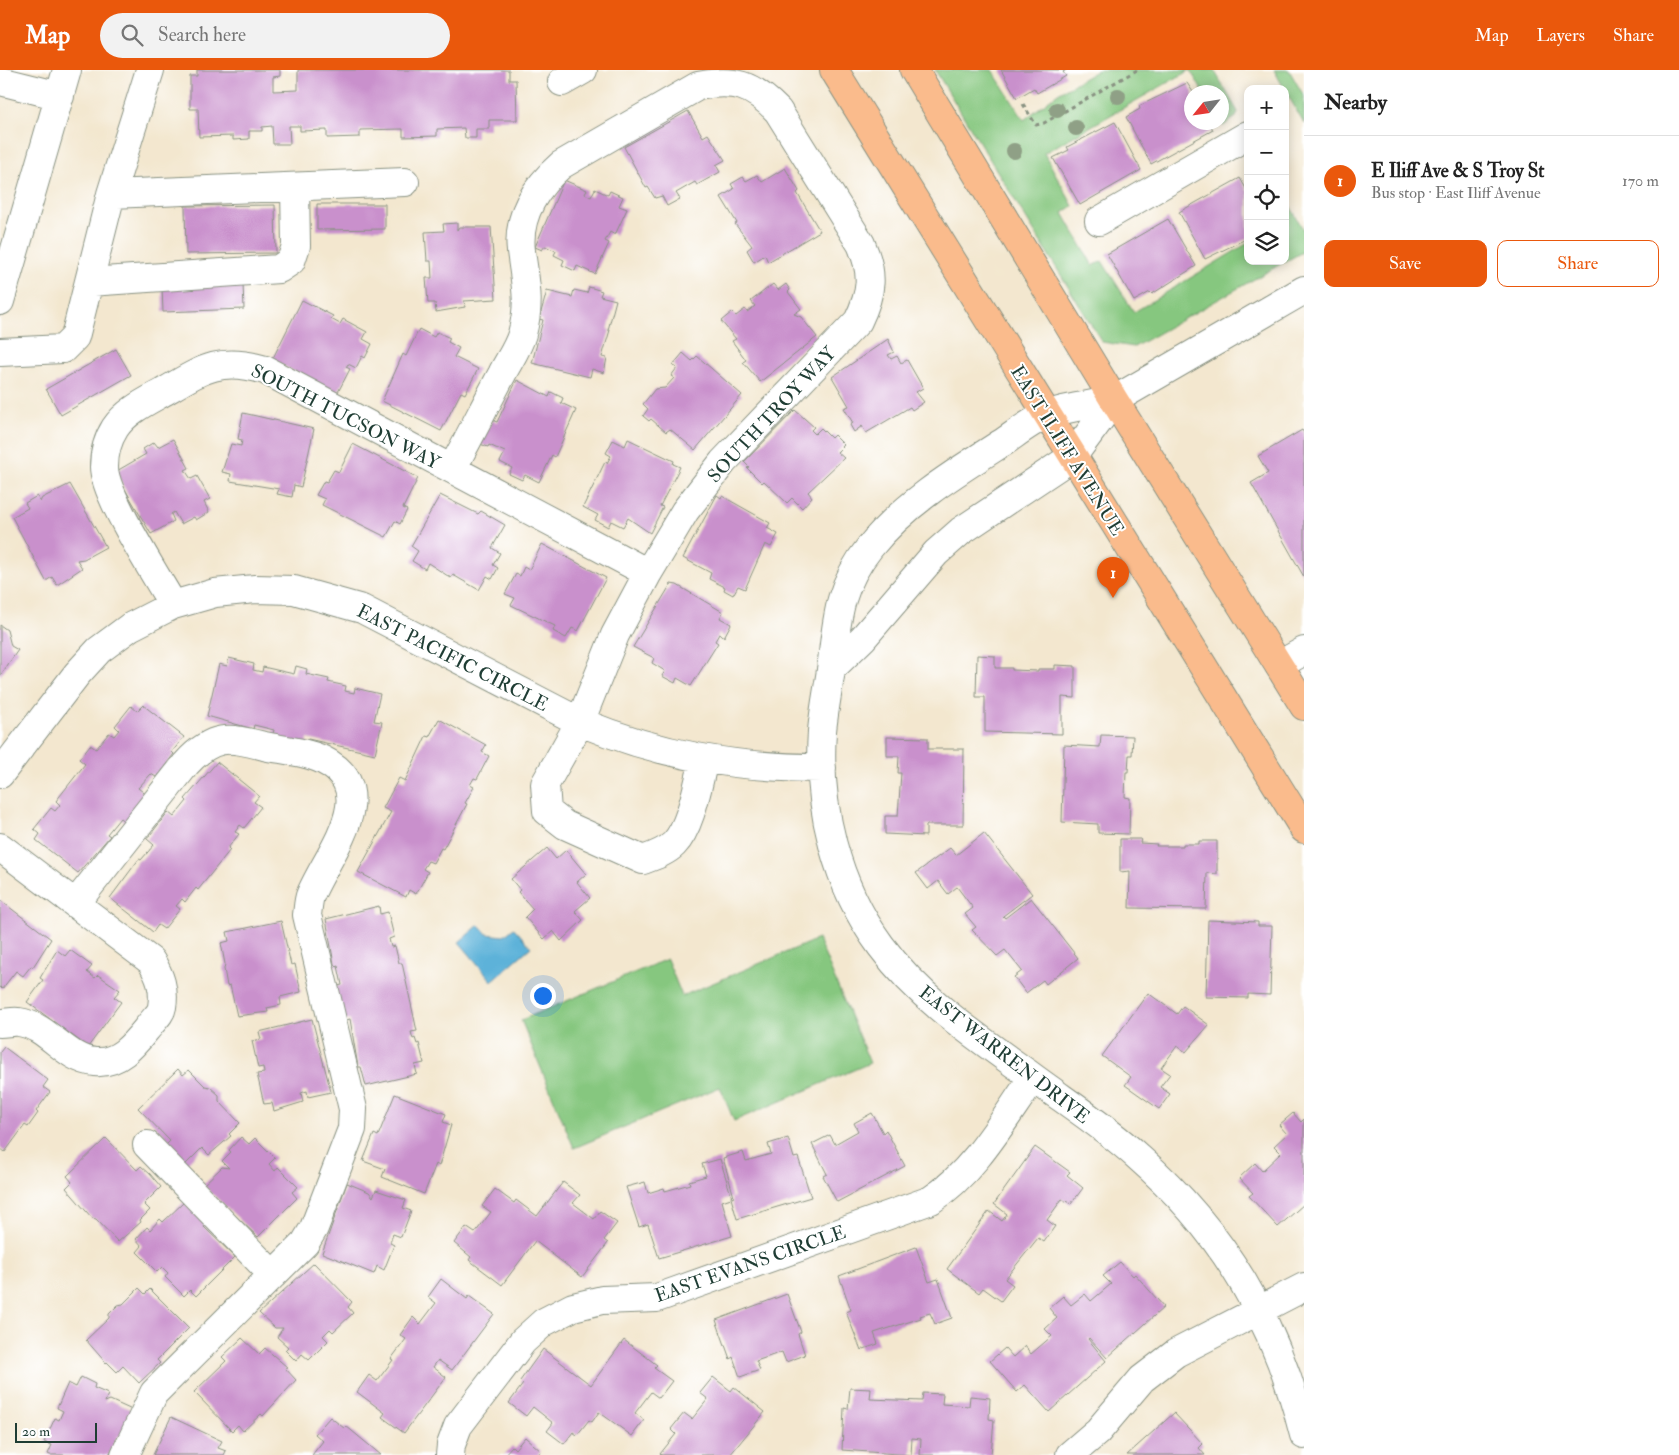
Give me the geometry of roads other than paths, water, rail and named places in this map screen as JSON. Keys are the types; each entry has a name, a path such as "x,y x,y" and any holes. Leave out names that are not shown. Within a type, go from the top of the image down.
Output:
{"main road":[{"name":"EAST ILIFF AVENUE","path":"834,70 1304,829"},
{"path":"914,70 1114,400 1304,706"}],"street":[{"path":"0,301 67,70"},
{"path":"0,352 64,350 75,337 111,194 150,70"},
{"path":"0,81 60,96"},
{"name":"SOUTH TROY WAY","path":"452,469 522,336 528,309 527,281 521,250 522,225 530,201 544,180 560,164 698,86 720,82 740,84 762,95 778,111 864,251 871,281 868,301 858,321 723,462 685,511 648,573 615,635 580,722 545,784 547,811 565,824 643,860 663,852 675,843 686,824 704,760"},
{"path":"1099,221 1244,138"},
{"path":"111,194 405,182"},
{"path":"89,282 280,269 291,261 296,246 295,187"},
{"path":"831,669 863,638 922,567 961,531 1072,457 1114,400 1304,290"},
{"name":"SOUTH TUCSON WAY","path":"173,605 108,490 104,468 107,446 112,434 130,411 200,371 224,364 246,364 266,370 648,573"},
{"name":"EAST WARREN DRIVE","path":"1114,400 1046,415 934,489 903,513 870,546 854,572 838,608 822,732 822,768 827,821 835,853 855,904 880,944 896,965 930,1000 1134,1153 1173,1189 1208,1228 1238,1271 1275,1341 1293,1390 1304,1435"},
{"name":"EAST PACIFIC CIRCLE","path":"0,774 77,674 99,650 130,627 173,605 215,593 255,589 294,590 324,597 381,618 580,722 614,736 668,753 704,760 780,768 822,768"},
{"path":"1279,665 1304,651"},
{"path":"76,903 186,764 198,751 212,742 233,738 323,760 337,770 347,784 352,801 350,819 309,898 307,915 353,1109 352,1129 314,1228 305,1243 154,1393 124,1455"},
{"path":"0,847 151,961 160,976 164,993 162,1010 131,1049 116,1058 97,1062 77,1058 34,1026 18,1021 0,1023"},
{"name":"EAST EVANS CIRCLE","path":"450,1455 450,1445 458,1426 523,1341 544,1322 572,1307 602,1300 657,1298 931,1200 950,1187 966,1170 1033,1078"},
{"path":"147,1145 273,1275"},
{"path":"1070,1455 1098,1432 1142,1379 1169,1358 1304,1288"}],"water":[{"path":"479,925 487,934 504,936 514,928 531,947 492,981 459,942"}],"place":[{"name":"E Iliff Ave & S Troy St","path":"1113,598"}]}
